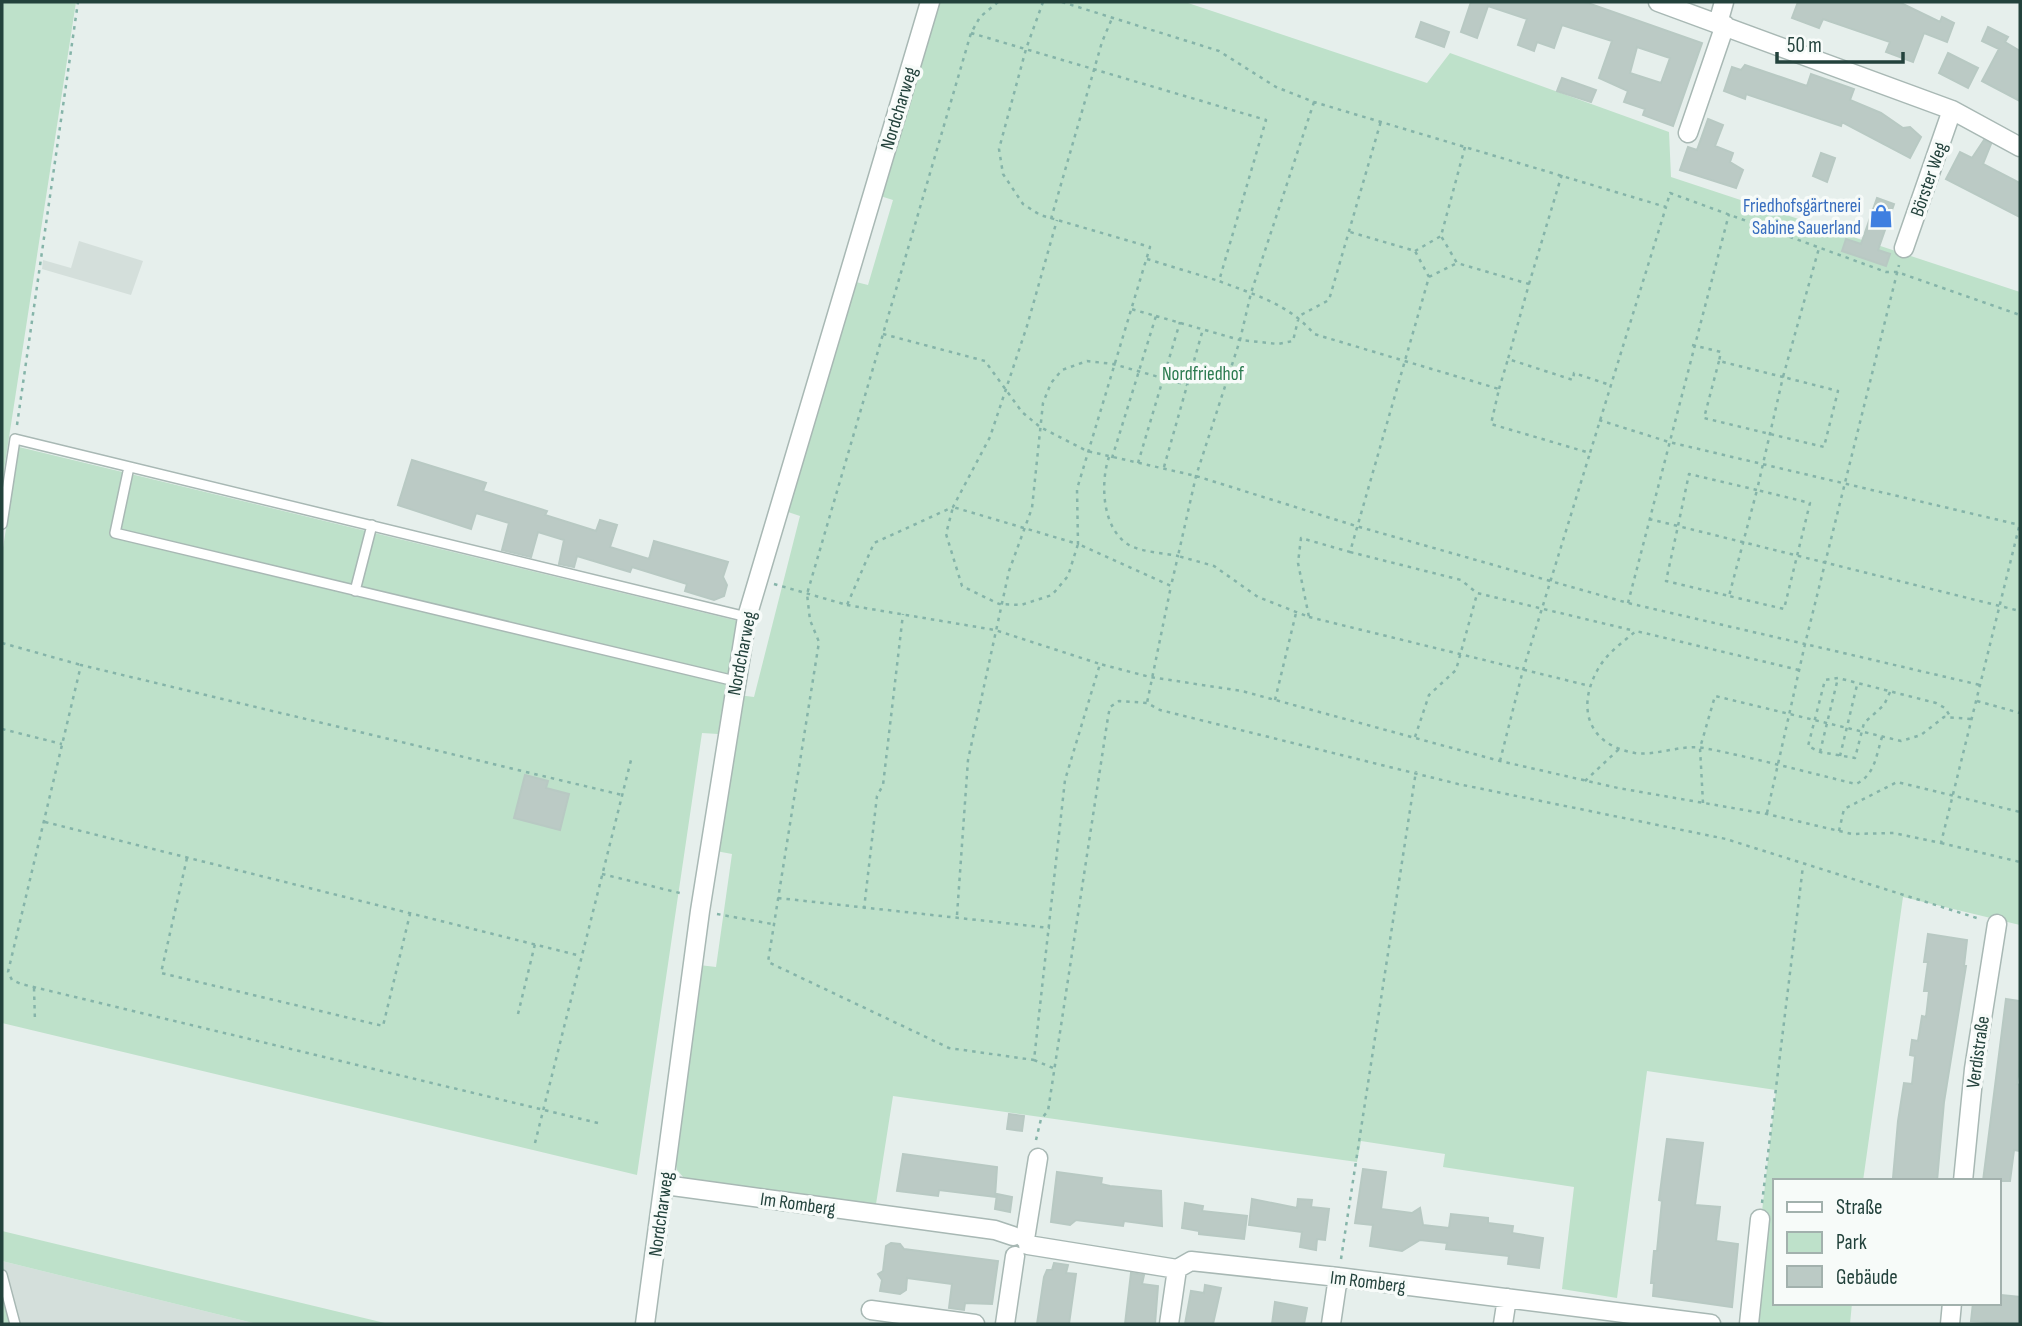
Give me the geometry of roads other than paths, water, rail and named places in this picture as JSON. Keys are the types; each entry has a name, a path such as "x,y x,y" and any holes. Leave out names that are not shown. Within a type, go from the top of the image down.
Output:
{"street":[{"name":"Nordcharweg","path":"645,1324 701,905 747,617 930,2"},
{"path":"1658,2 1952,110 2020,147"},
{"path":"1688,133 1721,24 1724,2"},
{"name":"Börster Weg","path":"1904,248 1952,110"},
{"name":"Verdistraße","path":"1963,1179 1974,1069 1997,924"},
{"path":"1006,1324 1038,1158"},
{"name":"Im Romberg","path":"665,1185 995,1230 1020,1244 1177,1269 1191,1261 1339,1276 1711,1324"},
{"path":"1749,1324 1760,1219"},
{"path":"1169,1324 1177,1269"},
{"path":"1331,1324 1339,1276"},
{"path":"1503,1324 1507,1298"},
{"path":"1950,1324 1952,1305"},
{"path":"871,1310 975,1324"}],"lane":[{"path":"2,524 15,439 747,617"},
{"path":"129,467 115,533 735,681"},
{"path":"355,591 372,525"},
{"path":"2,1275 15,1324"}],"place":[{"name":"Friedhofsgärtnerei Sabine Sauerland","path":"1881,216"}],"park label":[{"name":"Nordfriedhof","path":"1203,373"}]}
